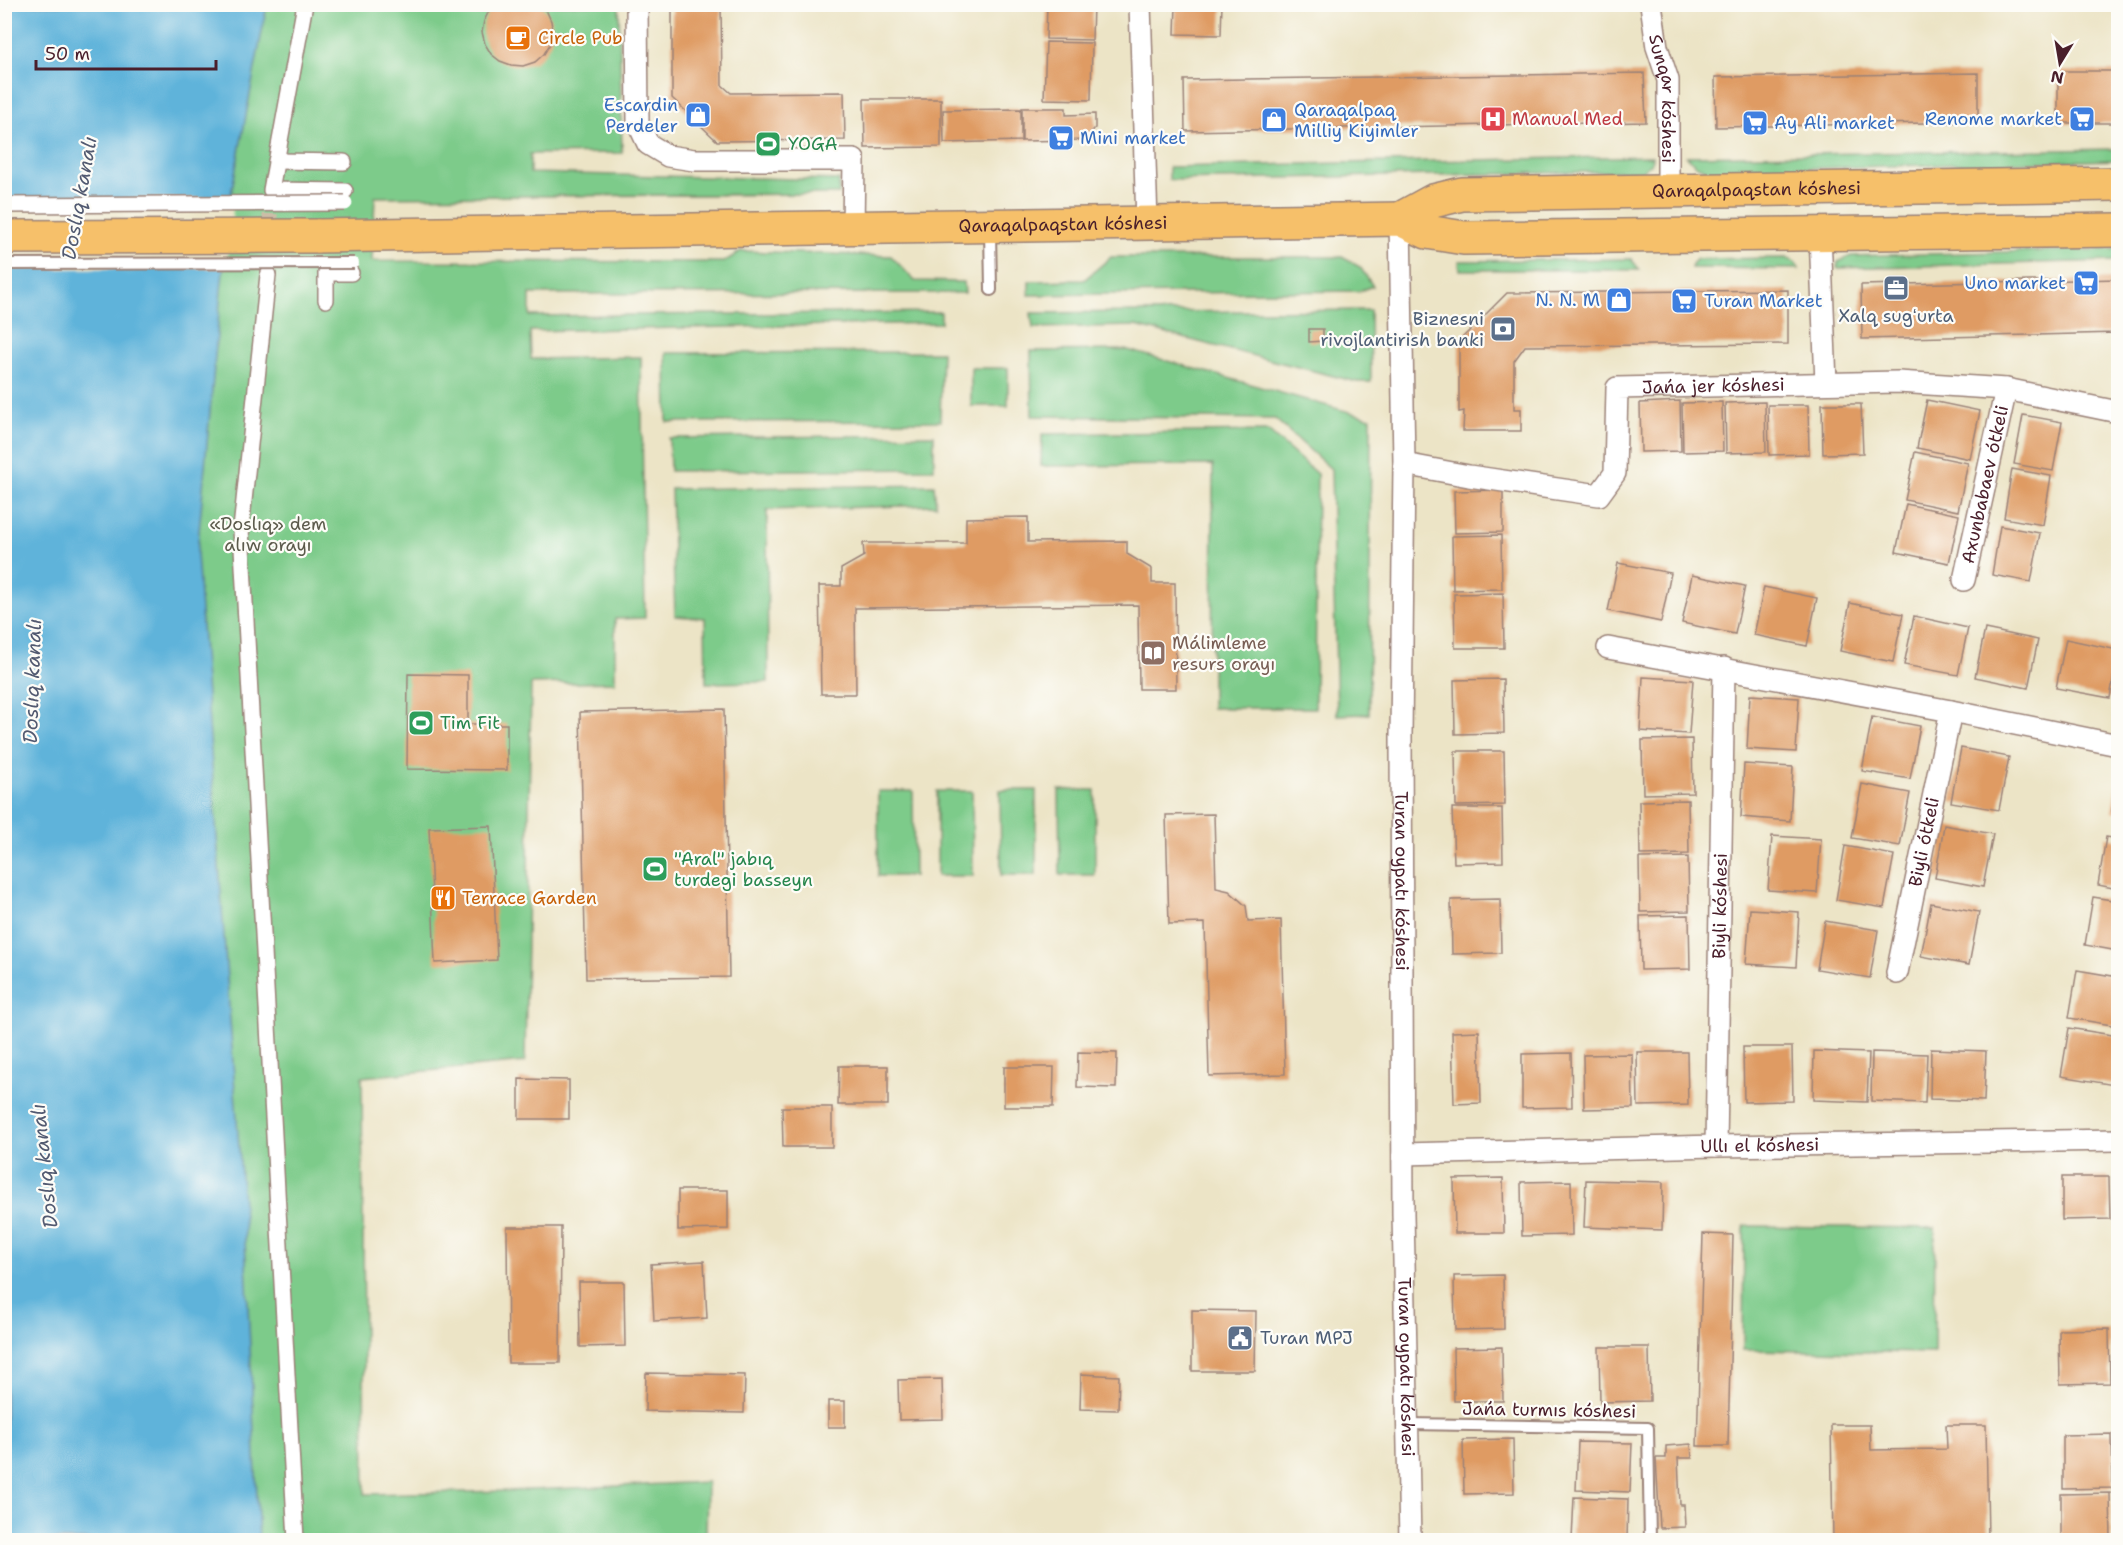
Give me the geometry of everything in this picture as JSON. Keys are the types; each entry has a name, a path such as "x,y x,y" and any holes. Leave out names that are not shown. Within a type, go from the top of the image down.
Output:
{"main road":[{"name":"Qaraqalpaqstan kóshesi","path":"1400,219 1433,201 1462,194 2118,184"},
{"name":"Qaraqalpaqstan kóshesi","path":"4,237 316,236 1400,219 1427,232 1464,238 2118,230"}],"street":[{"path":"4,205 345,197 271,190 305,4"},
{"path":"637,4 638,123 648,144 668,156 694,160 854,160 853,228"},
{"path":"1140,4 1147,223"},
{"name":"Sunqar kóshesi","path":"1651,4 1657,47 1668,80 1668,192"},
{"path":"276,161 344,162"},
{"name":"Turan oypatı kóshesi","path":"1400,219 1404,464 1401,737 1403,1154 1410,1540"},
{"path":"1820,234 1826,383"},
{"path":"326,300 326,273 352,268"},
{"path":"268,275 241,529 296,1540"},
{"name":"Jańa jer kóshesi","path":"1404,464 1599,495 1615,473 1617,388 1898,382 2006,389 2118,412"},
{"name":"Axunbabaev ótkeli","path":"1964,580 2006,389"},
{"path":"1608,648 1951,711 2118,745"},
{"name":"Biyli kóshesi","path":"1716,1146 1724,668"},
{"name":"Biyli ótkeli","path":"1897,973 1951,711"},
{"name":"Ullı el kóshesi","path":"1403,1154 1716,1146 2118,1140"}],"lane":[{"path":"990,226 991,290"},
{"path":"4,264 352,268"},
{"name":"Jańa turmıs kóshesi","path":"1408,1424 1648,1428 1650,1540"}],"green space":[{"name":"«Doslıq» dem alıw orayı","path":"5,5 619,5 622,153 530,154 530,173 839,180 839,194 375,197 372,261 724,262 741,251 891,256 915,281 964,282 965,293 530,294 530,316 941,312 941,323 530,331 531,359 641,357 645,618 615,619 615,682 531,684 525,1062 362,1077 365,1494 509,1491 707,1482 706,1540 5,1540"},
{"path":"2118,149 2118,160 1709,171 1695,165 1687,156"},
{"path":"1652,156 1651,164 1642,171 1169,180 1169,167"},
{"path":"2118,249 2118,261 1837,268 1838,262 1851,256"},
{"path":"1111,257 1342,257 1360,267 1373,286 1359,291 1029,295 1029,281 1084,280"},
{"path":"1787,258 1795,262 1799,269 1691,268 1697,259"},
{"path":"1631,259 1640,270 1460,270 1459,261"},
{"path":"1370,310 1371,382 1357,382 1136,326 1033,328 1031,313"},
{"path":"1128,350 1371,418 1369,714 1337,715 1331,469 1275,419 1032,416 1031,351"},
{"path":"942,352 940,421 667,422 666,353"},
{"path":"971,368 1008,368 1008,406 971,406"},
{"path":"1268,431 1317,474 1315,708 1212,708 1213,465 1041,466 1042,434"},
{"path":"934,435 934,469 670,471 669,438"},
{"path":"934,485 936,505 767,510 768,682 706,683 705,618 675,616 671,489"},
{"path":"1000,790 1036,790 1036,875 1001,875"},
{"path":"1059,790 1095,790 1095,875 1060,875"},
{"path":"878,791 913,791 914,876 878,876"},
{"path":"937,791 972,791 973,876 937,876"},
{"path":"1744,1226 1935,1228 1934,1353 1743,1350"},
{"path":"1371,1537 1371,1540 1265,1540"}],"water":[{"name":"Doslıq kanalı","path":"5,5 267,5 232,189 197,554 244,1218 259,1540 5,1540"}],"pier":[{"path":"234,198 226,268 4,269 5,200"}],"building":[{"name":"Circle Pub","path":"495,4 540,4 547,12 553,33 544,54 535,62 523,66 511,65 491,54 482,32 484,21"},
{"path":"672,4 721,4 722,85 731,93 844,92 845,140 717,141 672,98"},
{"path":"1047,4 1093,4 1092,40 1046,39"},
{"path":"1176,4 1222,4 1221,35 1175,34"},
{"path":"1046,42 1092,43 1091,100 1044,99"},
{"path":"2058,71 2118,71 2118,123 2058,123"},
{"path":"1644,73 1646,122 1185,131 1184,80"},
{"path":"1978,73 1978,122 1716,127 1715,77"},
{"path":"864,99 941,99 941,147 865,148"},
{"path":"1022,108 1066,108 1066,115 1095,114 1095,128 1084,140 1022,141"},
{"path":"1021,109 1021,141 944,143 943,110"},
{"path":"2118,279 2118,333 1862,339 1861,285"},
{"path":"1788,290 1788,344 1525,346 1514,361 1514,409 1521,409 1521,431 1463,431 1464,411 1459,412 1459,341 1507,293"},
{"path":"1309,329 1323,329 1323,341 1309,342"},
{"path":"1927,400 1980,411 1970,459 1917,448"},
{"path":"1680,401 1681,451 1641,452 1640,403"},
{"path":"1722,402 1723,451 1683,452 1682,403"},
{"path":"1765,402 1766,452 1726,453 1725,403"},
{"path":"1822,404 1861,404 1863,453 1823,454"},
{"path":"1768,405 1808,405 1809,454 1769,455"},
{"path":"2023,415 2062,422 2053,471 2014,464"},
{"path":"1915,452 1968,463 1958,511 1905,500"},
{"path":"2012,469 2051,476 2043,525 2004,518"},
{"path":"1503,490 1503,532 1455,533 1454,491"},
{"path":"1906,504 1959,515 1949,563 1896,552"},
{"path":"1028,517 1028,542 1127,541 1127,554 1152,569 1152,583 1175,583 1176,689 1139,689 1138,605 855,608 856,694 821,694 819,586 841,586 841,569 864,556 863,543 966,543 966,518"},
{"path":"2000,526 2040,533 2031,582 1992,575"},
{"path":"1501,535 1502,589 1453,590 1452,536"},
{"path":"1618,563 1671,573 1661,622 1608,611"},
{"path":"1692,575 1745,586 1735,634 1682,623"},
{"path":"1764,587 1817,598 1807,646 1754,635"},
{"path":"1503,593 1504,648 1455,648 1454,594"},
{"path":"1850,603 1903,614 1893,662 1840,651"},
{"path":"1914,616 1968,628 1958,675 1904,665"},
{"path":"1985,629 2038,640 2028,688 1975,677"},
{"path":"2066,639 2118,650 2110,698 2056,688"},
{"path":"408,674 468,675 468,724 507,724 507,770 407,769"},
{"path":"1643,677 1693,680 1689,734 1640,731"},
{"path":"1503,679 1504,733 1455,734 1454,680"},
{"path":"1750,695 1799,698 1796,752 1747,749"},
{"name":"\"Aral\" jabıq turdegi basseyn","path":"724,709 729,977 586,979 580,712"},
{"path":"1872,717 1920,726 1910,779 1862,771"},
{"path":"1692,739 1693,793 1643,794 1642,740"},
{"path":"1961,748 2009,757 1999,810 1951,802"},
{"path":"1455,751 1504,751 1505,805 1456,806"},
{"path":"1744,764 1793,767 1790,821 1741,817"},
{"path":"2118,781 2118,812 2112,811"},
{"path":"1862,784 1910,793 1900,846 1852,838"},
{"path":"1688,800 1689,854 1640,855 1639,801"},
{"path":"1452,808 1502,808 1503,862 1454,863"},
{"path":"1214,814 1216,888 1229,891 1246,906 1248,921 1281,920 1285,1074 1209,1076 1205,923 1169,924 1166,815"},
{"path":"1944,825 1993,834 1983,887 1935,878"},
{"path":"491,826 497,960 435,963 429,828"},
{"path":"1772,836 1821,839 1817,893 1768,890"},
{"path":"2106,837 2118,839 2118,889 2098,885"},
{"path":"1845,846 1894,855 1884,908 1836,900"},
{"path":"1688,857 1689,911 1640,912 1639,858"},
{"path":"2093,897 2118,901 2118,951 2085,945"},
{"path":"1500,899 1501,953 1452,954 1451,900"},
{"path":"1931,903 1979,912 1969,965 1921,956"},
{"path":"1750,909 1799,912 1796,967 1746,964"},
{"path":"1689,915 1690,969 1641,970 1640,916"},
{"path":"1825,921 1878,930 1870,978 1817,969"},
{"path":"2077,970 2118,977 2118,1026 2069,1018"},
{"path":"2069,1028 2118,1036 2118,1061 2114,1085 2061,1076"},
{"path":"1479,1031 1481,1103 1454,1104 1452,1032"},
{"path":"1743,1047 1792,1047 1793,1101 1744,1102"},
{"path":"1931,1049 1986,1051 1984,1101 1930,1099"},
{"path":"1814,1051 1869,1053 1867,1102 1813,1100"},
{"path":"1078,1052 1117,1053 1116,1088 1077,1087"},
{"path":"1637,1052 1687,1052 1688,1105 1638,1106"},
{"path":"1872,1052 1927,1054 1925,1103 1871,1101"},
{"path":"1571,1053 1572,1107 1522,1108 1522,1054"},
{"path":"1632,1054 1633,1108 1584,1109 1583,1055"},
{"path":"839,1066 888,1066 888,1105 838,1105"},
{"path":"1004,1067 1054,1067 1053,1107 1004,1107"},
{"path":"519,1079 569,1080 569,1119 519,1119"},
{"path":"782,1107 832,1107 832,1147 783,1147"},
{"path":"2062,1177 2109,1177 2110,1219 2062,1220"},
{"path":"1503,1178 1504,1233 1455,1233 1454,1179"},
{"path":"1586,1180 1663,1182 1662,1230 1584,1227"},
{"path":"1571,1181 1572,1235 1522,1236 1521,1182"},
{"path":"678,1190 728,1190 728,1229 678,1230"},
{"path":"507,1227 561,1227 560,1363 508,1363"},
{"path":"1703,1234 1733,1235 1728,1446 1697,1446"},
{"path":"704,1261 707,1318 654,1321 651,1264"},
{"path":"1503,1275 1504,1329 1455,1330 1454,1276"},
{"path":"579,1282 624,1282 625,1346 580,1347"},
{"path":"1192,1310 1256,1311 1255,1371 1192,1371"},
{"path":"2109,1329 2110,1383 2060,1384 2059,1330"},
{"path":"1502,1347 1503,1401 1454,1401 1453,1348"},
{"path":"1599,1347 1649,1347 1650,1401 1600,1402"},
{"path":"646,1373 745,1375 744,1413 645,1411"},
{"path":"1081,1374 1119,1376 1118,1410 1080,1409"},
{"path":"942,1379 943,1419 899,1420 898,1380"},
{"path":"828,1401 845,1401 845,1427 828,1427"},
{"path":"1831,1425 1870,1425 1871,1450 1947,1449 1946,1425 1986,1425 1988,1540 1833,1540"},
{"path":"2112,1434 2113,1488 2063,1489 2063,1435"},
{"path":"1513,1439 1514,1493 1464,1494 1463,1440"},
{"path":"1578,1442 1632,1443 1630,1492 1576,1490"},
{"path":"1691,1444 1692,1458 1678,1458 1680,1505 1684,1505 1685,1527 1660,1528 1656,1458 1666,1458 1666,1446"},
{"path":"2110,1493 2111,1540 2061,1540 2061,1494"},
{"path":"1574,1497 1628,1499 1627,1540 1572,1540"}],"tunnel":[{"path":"268,275 271,190"}],"place":[{"name":"Circle Pub","path":"518,38"},
{"name":"Escardin Perdeler","path":"698,115"},
{"name":"Manual Med","path":"1493,119"},
{"name":"Renome market","path":"2082,119"},
{"name":"Qaraqalpaq Milliy Kiyimler","path":"1274,120"},
{"name":"Ay Ali market","path":"1755,123"},
{"name":"Mini market","path":"1061,138"},
{"name":"YOGA","path":"768,144"},
{"name":"Uno market","path":"2086,283"},
{"name":"Xalq sugʻurta","path":"1896,288"},
{"name":"N. N. M","path":"1619,300"},
{"name":"Turan Market","path":"1684,301"},
{"name":"Biznesni rivojlantirish banki","path":"1503,329"},
{"name":"Málimleme resurs orayı","path":"1153,653"},
{"name":"Tim Fit","path":"421,723"},
{"name":"\"Aral\" jabıq turdegi basseyn","path":"655,869"},
{"name":"Terrace Garden","path":"443,898"},
{"name":"Turan MPJ","path":"1240,1338"}]}
